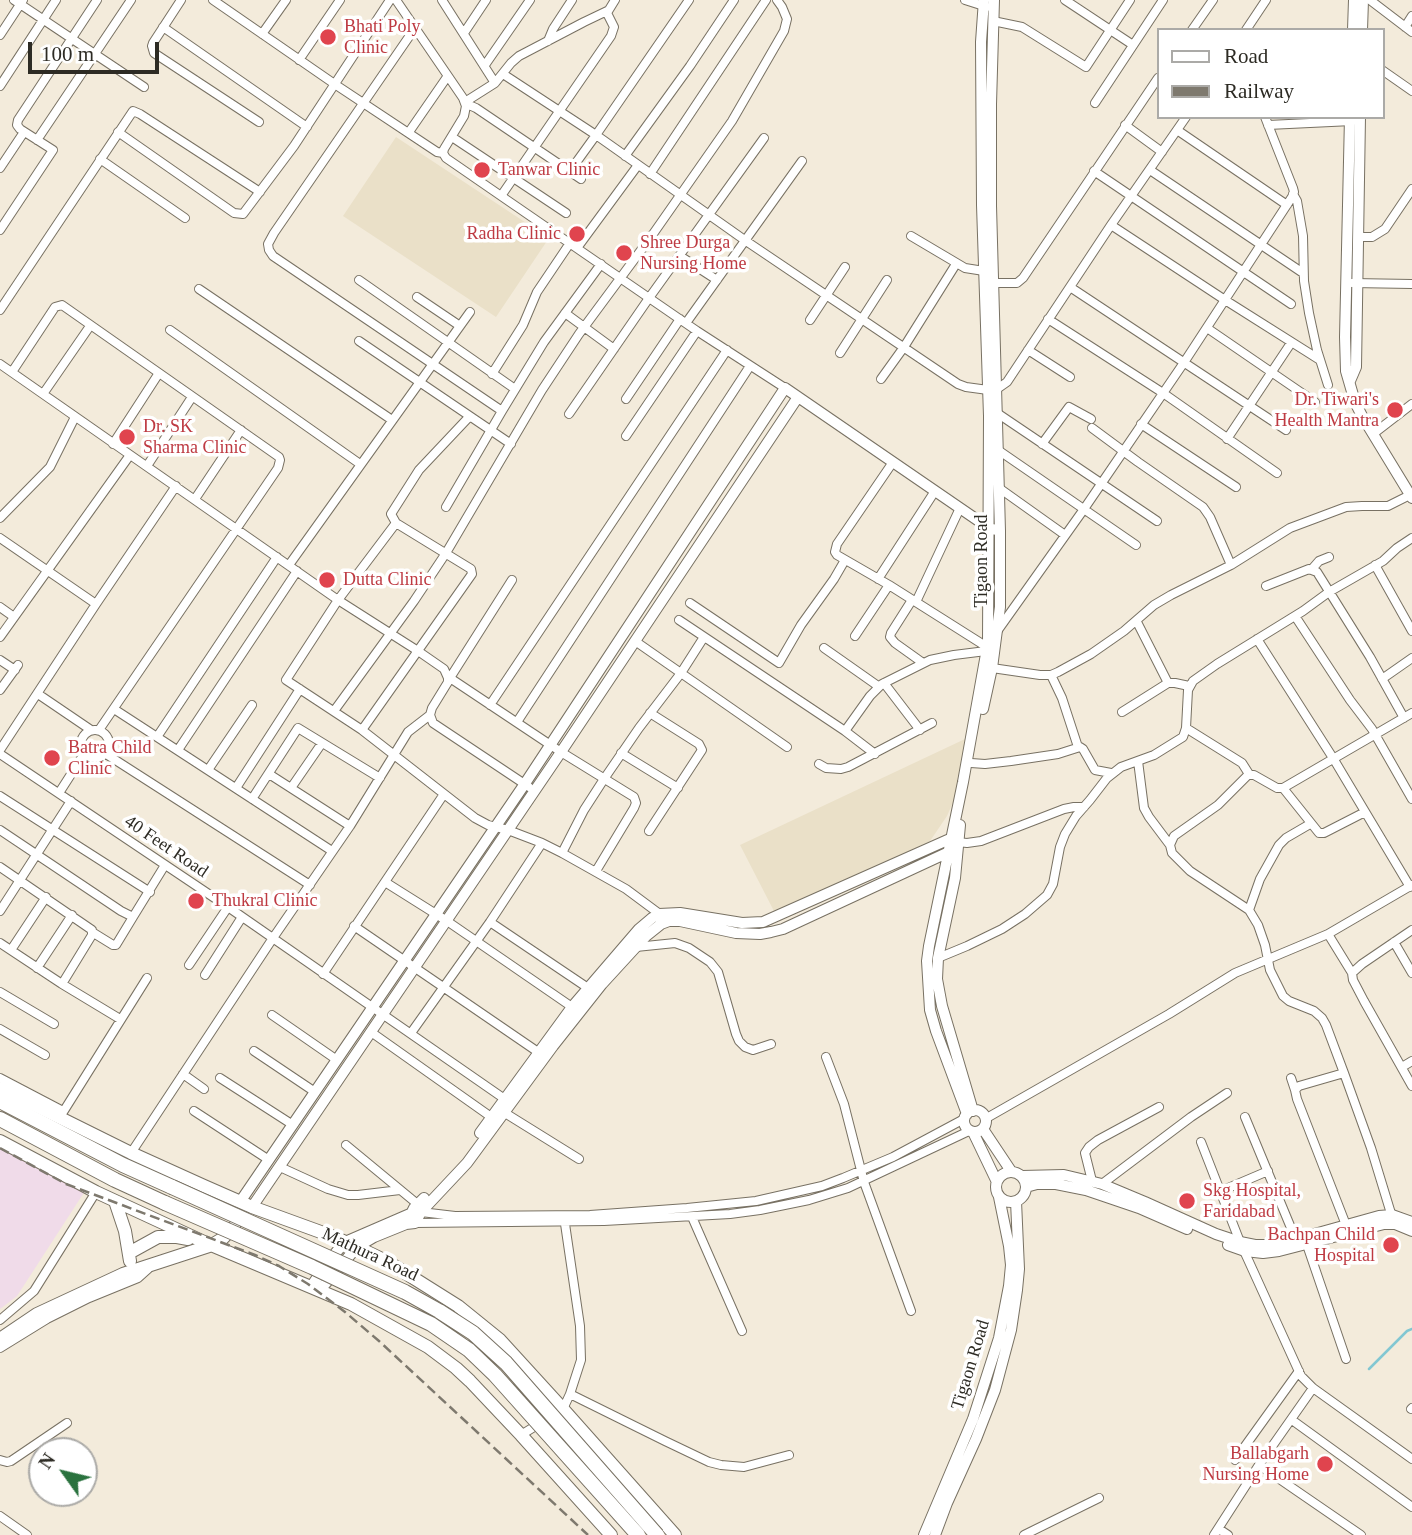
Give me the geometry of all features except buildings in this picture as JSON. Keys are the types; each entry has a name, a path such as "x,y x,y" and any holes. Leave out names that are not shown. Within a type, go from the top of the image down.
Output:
{"highway":[{"name":"Mathura Road","path":"0,1101 123,1165 405,1292 473,1333 506,1363 657,1535"},
{"name":"Mathura Road","path":"0,1119 115,1180 312,1267 431,1324 487,1367 638,1535"}],"main road":[{"path":"0,1088 62,1114 131,1153 198,1184 351,1244 388,1262 458,1306 500,1340 675,1535"},
{"path":"0,1142 205,1246"},
{"path":"176,1229 194,1210 198,1184"},
{"path":"115,1201 129,1253 127,1273"},
{"path":"0,1339 37,1314 127,1273 222,1239 246,1205"},
{"path":"265,1268 267,1255 286,1220"},
{"path":"129,1253 158,1237 177,1237 265,1268 351,1304 428,1347 456,1368 521,1434 611,1535"}],"street":[{"path":"0,86 56,0"},
{"path":"0,230 53,150 18,127 18,120 97,0"},
{"path":"37,140 131,0"},
{"path":"181,0 152,46 154,53 259,122"},
{"path":"213,0 336,85 437,152 443,153 449,160 697,331 995,529"},
{"path":"262,34 286,0"},
{"path":"299,60 340,0"},
{"path":"118,132 238,214 245,213 336,85 390,0"},
{"path":"396,0 465,104 464,116 443,153"},
{"path":"464,33 486,0"},
{"path":"485,65 530,0"},
{"path":"548,41 572,0"},
{"path":"465,104 495,83 515,59 607,11 615,0"},
{"path":"570,171 690,0"},
{"path":"625,156 734,0"},
{"path":"650,174 766,0"},
{"path":"334,711 446,553 542,390 584,327 732,121 784,32 787,19 777,0"},
{"path":"965,0 1021,27 1086,67 1130,0"},
{"path":"1065,0 1133,45"},
{"path":"1095,103 1163,0"},
{"path":"1193,28 1213,0"},
{"path":"1247,28 1266,0"},
{"path":"1353,28 1354,0"},
{"path":"1362,28 1363,0"},
{"path":"1370,0 1408,30 1412,16"},
{"path":"0,35 19,1 144,87"},
{"path":"444,1 495,83"},
{"name":"Tigaon Road","path":"968,1115 930,1010 927,961 992,668 989,643 1000,607 987,279 991,129 988,10"},
{"path":"501,196 613,32 613,23 607,11"},
{"path":"163,27 307,127"},
{"path":"415,28 270,239 269,250 502,411"},
{"path":"1384,71 1412,91"},
{"path":"503,74 958,384 993,390 1007,382 1185,119"},
{"path":"409,132 447,77"},
{"path":"911,236 956,264 987,279 1017,283 1023,278 1156,81"},
{"path":"465,104 476,108 581,179"},
{"path":"0,310 131,113 137,111 260,192"},
{"path":"953,846 962,782 989,643 1185,361 1293,194 1267,121 1355,119"},
{"path":"992,668 1051,675 1091,654 1137,622 1154,605 1207,579 1290,528 1346,507 1388,506 1411,496 1355,402 1345,365 1358,237 1355,119"},
{"path":"1352,283 1355,119"},
{"path":"1125,125 1162,152"},
{"path":"1177,130 1287,205"},
{"path":"0,168 24,132"},
{"path":"452,137 566,213"},
{"path":"569,414 764,138"},
{"path":"100,159 186,218"},
{"path":"626,399 683,321 718,280 802,161"},
{"path":"492,373 523,325 537,292 638,164"},
{"path":"1150,170 1303,273"},
{"path":"1094,171 1292,304"},
{"path":"1358,237 1372,237 1385,229 1412,189"},
{"path":"1293,194 1297,201 1303,236 1303,273 1311,325 1328,385"},
{"path":"1111,225 1320,360"},
{"path":"680,256 718,280"},
{"path":"446,507 544,342 601,264"},
{"path":"881,380 956,264"},
{"path":"810,320 845,267"},
{"path":"359,280 515,389"},
{"path":"840,353 887,280"},
{"path":"1352,283 1412,284"},
{"path":"1070,287 1286,430"},
{"path":"199,289 392,420"},
{"path":"418,297 460,326"},
{"path":"12,372 57,306 62,305 279,457 281,463 114,709 95,730 83,736 81,741 85,754 93,759 106,754 109,750 107,736 95,730 38,694"},
{"path":"178,750 360,464 470,312"},
{"path":"565,313 614,349"},
{"path":"1048,319 1163,393 1277,473"},
{"path":"43,394 90,326"},
{"path":"1207,328 1315,402"},
{"path":"170,330 360,464"},
{"path":"626,436 697,331"},
{"path":"359,341 511,444"},
{"path":"1227,439 1291,343"},
{"path":"490,705 727,350"},
{"path":"1028,350 1070,377"},
{"path":"0,364 12,372 22,384 43,394 338,600 444,669 449,680 634,797 636,803 596,872"},
{"path":"517,722 750,366"},
{"path":"113,444 159,373"},
{"path":"246,1205 269,1160 496,827 785,388"},
{"name":"Tigaon Road","path":"993,390 998,413 999,488 995,529"},
{"path":"147,466 192,397"},
{"path":"246,1205 279,1167 416,967 798,397"},
{"path":"1373,434 1412,404"},
{"path":"1042,444 1069,407 1138,462 1206,510 1231,565"},
{"path":"998,413 1157,521"},
{"path":"0,517 50,467 75,416"},
{"path":"362,730 472,574 471,569 396,523 391,517 413,477 469,416"},
{"path":"1141,424 1236,487"},
{"path":"195,499 241,430"},
{"path":"998,450 1136,545"},
{"path":"0,637 130,455"},
{"path":"892,462 837,544 835,552 989,643"},
{"path":"0,752 176,486"},
{"path":"999,488 1065,535"},
{"path":"878,579 935,491"},
{"path":"923,663 890,637 914,601 960,508"},
{"path":"396,523 338,600 286,680 362,730 475,818 562,853 626,889 664,918"},
{"path":"0,538 96,604"},
{"path":"937,958 1002,929 1047,895 1053,884 1062,840 1069,826 1111,773 1154,755 1180,740 1186,728 1189,686 1199,676 1375,565 1412,538"},
{"path":"157,737 277,556"},
{"path":"1266,586 1312,569 1318,561 1329,557"},
{"path":"691,603 779,663 845,560"},
{"path":"1375,565 1412,631"},
{"path":"1186,728 1242,763 1249,774 1274,787 1283,788 1408,715 1382,679 1317,572 1312,569"},
{"path":"131,1153 350,825 408,732 430,715 512,580"},
{"path":"855,636 889,586"},
{"path":"0,607 14,617"},
{"path":"1295,616 1375,733 1412,799"},
{"path":"679,620 875,754"},
{"path":"1137,622 1168,683"},
{"path":"562,853 584,810 621,752 681,673 704,637"},
{"path":"413,1215 564,1219 692,1217 760,1210 810,1200 864,1182 977,1128 1235,973 1328,934 1411,886 1257,639"},
{"path":"635,641 787,747"},
{"path":"845,731 881,685 923,663 989,643"},
{"path":"824,648 881,685 920,730"},
{"path":"1382,679 1412,658"},
{"path":"0,660 16,667 0,690"},
{"path":"1051,675 1062,698 1078,747"},
{"path":"1122,712 1168,683 1189,686"},
{"path":"236,788 300,689"},
{"path":"208,770 252,705"},
{"path":"114,709 332,852"},
{"path":"649,831 702,748 650,713"},
{"path":"430,715 433,723 534,791"},
{"path":"819,764 827,768 848,767 932,723"},
{"path":"252,799 298,728 380,778"},
{"path":"291,788 322,743"},
{"path":"971,763 985,764 1058,754 1078,747 1083,749 1096,770 1111,773"},
{"name":"40 Feet Road","path":"0,752 411,1033 502,1111"},
{"path":"621,752 678,788"},
{"path":"58,793 85,754"},
{"path":"106,754 310,885"},
{"path":"1138,761 1144,808 1170,845 1172,853 1190,871 1248,910 1258,925 1267,959 1286,999 1314,1011 1322,1018 1371,1148 1393,1220 1412,1231"},
{"path":"269,774 350,825"},
{"path":"1170,845 1174,836 1218,804 1249,774"},
{"path":"1283,788 1316,832 1321,834 1366,812"},
{"path":"323,974 444,794"},
{"path":"0,796 149,892"},
{"path":"0,911 71,801"},
{"path":"502,1111 538,1052 572,1007 639,929 652,918 664,918 680,913 742,923 763,922 953,846 981,841 1064,809 1084,807"},
{"path":"1248,910 1265,869 1279,845 1310,824"},
{"path":"0,830 133,917"},
{"path":"411,1033 542,844"},
{"name":"Tigaon Road","path":"953,846 955,878 937,958 937,979 968,1115"},
{"path":"0,867 89,927 92,932 116,945 165,865"},
{"path":"385,882 572,1007"},
{"path":"11,950 46,897"},
{"path":"189,965 228,907"},
{"path":"37,968 72,915"},
{"path":"205,975 242,917"},
{"path":"315,1289 326,1264 351,1244 413,1215 502,1111 602,984 664,918"},
{"path":"490,922 588,988"},
{"path":"354,926 538,1052"},
{"path":"1352,973 1412,930"},
{"path":"62,984 92,932"},
{"path":"1328,934 1352,973 1412,1086"},
{"path":"1394,942 1412,973"},
{"path":"0,943 120,1018"},
{"path":"636,947 675,943 689,948 710,962 718,972 739,1041 744,1047 754,1050 771,1044"},
{"path":"0,1078 62,1114 147,978"},
{"path":"0,992 54,1024"},
{"path":"272,1016 337,1060"},
{"path":"0,1029 45,1055"},
{"path":"371,1032 579,1159"},
{"path":"254,1051 315,1092"},
{"path":"826,1057 844,1104 864,1182 911,1311"},
{"path":"1402,1067 1412,1061"},
{"path":"1295,1090 1299,1086 1344,1073"},
{"path":"183,1074 204,1088"},
{"path":"220,1078 293,1125"},
{"path":"1291,1078 1346,1225"},
{"path":"1097,1183 1227,1093"},
{"path":"1097,1183 1085,1153 1089,1147 1159,1107"},
{"path":"194,1111 269,1160"},
{"path":"564,1219 756,1201 822,1185 862,1171 968,1115 981,1113 977,1128 996,1180 996,1192 1004,1201 1016,1201 1021,1198 1020,1178 977,1128 965,1126 968,1115"},
{"path":"1245,1117 1296,1240"},
{"path":"1201,1142 1242,1247 1299,1371 1313,1388 1412,1459"},
{"path":"346,1145 400,1190 413,1215"},
{"path":"279,1167 348,1195 400,1190"},
{"path":"1221,1191 1268,1171"},
{"path":"996,1180 1000,1175 1037,1184 1056,1184 1086,1190 1139,1208 1190,1231 1263,1253 1307,1245 1393,1220"},
{"path":"1020,1178 1064,1175 1097,1183 1242,1247 1296,1240 1379,1216 1412,1222"},
{"path":"0,1320 34,1291 96,1192"},
{"name":"Tigaon Road","path":"935,1535 978,1420 1009,1286 1009,1246 999,1197"},
{"name":"Tigaon Road","path":"924,1535 995,1390 1011,1330 1017,1290 1019,1269 1016,1201"},
{"path":"692,1217 742,1331"},
{"path":"521,1434 563,1409 581,1360 582,1343 564,1219"},
{"path":"1307,1245 1346,1359"},
{"path":"0,1348 47,1319 138,1278 155,1264"},
{"path":"1235,1460 1299,1371"},
{"path":"1228,1535 1216,1532 1313,1388"},
{"path":"570,1394 709,1462 744,1467 789,1455"},
{"path":"1292,1420 1412,1507"},
{"path":"0,1460 11,1461 67,1423"},
{"path":"1259,1465 1361,1535"},
{"path":"1024,1535 1098,1498"},
{"path":"0,1516 27,1535"}],"shaded area":[{"path":"396,137 549,238 496,317 343,216"},
{"path":"965,739 961,784 947,816 930,841 776,915 740,845"},
{"path":"0,1143 85,1191 17,1296 0,1309"}],"waterway":[{"path":"1369,1369 1412,1329"}],"railway":[{"path":"0,1148 66,1184 255,1255 308,1284 379,1341 588,1535"}],"place":[{"name":"Bhati Poly Clinic","path":"328,37"},
{"name":"Tanwar Clinic","path":"482,170"},
{"name":"Radha Clinic","path":"577,234"},
{"name":"Shree Durga Nursing Home","path":"624,253"},
{"name":"Dr. Tiwari's Health Mantra","path":"1395,410"},
{"name":"Dr. SK Sharma Clinic","path":"127,437"},
{"name":"Dutta Clinic","path":"327,580"},
{"name":"Batra Child Clinic","path":"52,758"},
{"name":"Thukral Clinic","path":"196,901"},
{"name":"Skg Hospital, Faridabad","path":"1187,1201"},
{"name":"Bachpan Child Hospital","path":"1391,1245"},
{"name":"Ballabgarh Nursing Home","path":"1325,1464"}]}
